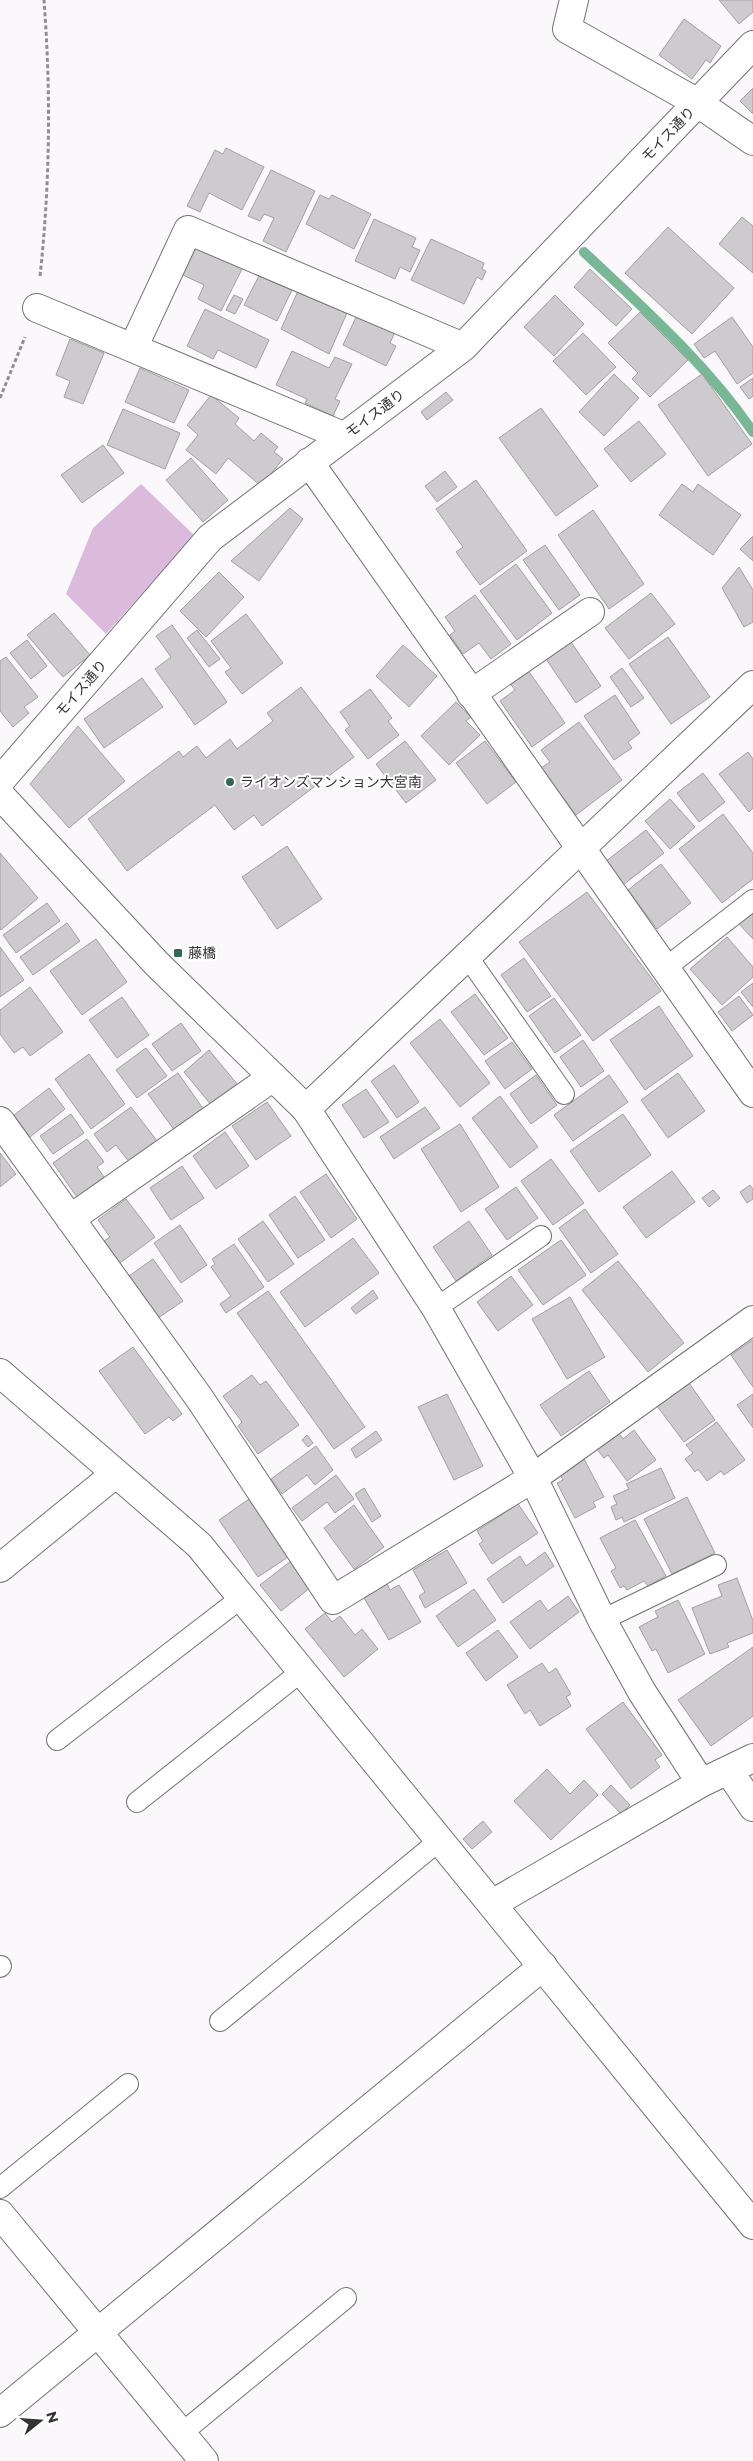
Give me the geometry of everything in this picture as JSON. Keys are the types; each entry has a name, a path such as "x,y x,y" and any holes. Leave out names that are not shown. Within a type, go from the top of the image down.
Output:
{"street":[{"path":"574,0 567,29 698,102 753,141"},
{"name":"モイス通り","path":"0,781 210,538 463,347 753,45"},
{"path":"133,348 188,230 463,347"},
{"path":"37,308 343,436"},
{"path":"309,462 579,849 753,1093"},
{"path":"471,694 590,612"},
{"path":"306,1109 753,685"},
{"path":"0,795 157,964 306,1109 436,1308 533,1478 602,1620 642,1692 701,1783"},
{"path":"70,1219 273,1076"},
{"path":"0,1121 200,1399 333,1600 533,1478 753,1320"},
{"path":"0,1373 199,1545 753,2225"},
{"path":"0,1568 115,1474"},
{"path":"492,1904 701,1783 753,1758"},
{"path":"729,1771 753,1807"},
{"path":"0,2413 543,1966"},
{"path":"0,2214 204,2461"}],"lane":[{"path":"664,969 753,900"},
{"path":"467,956 564,1094"},
{"path":"436,1308 541,1236"},
{"path":"602,1620 716,1565"},
{"path":"57,1740 241,1598"},
{"path":"137,1802 302,1671"},
{"path":"220,2021 440,1840"},
{"path":"0,2188 128,2084"},
{"path":"182,2434 346,2298"}],"path":[{"path":"0,398 37,308 48,202 49,68 44,0"}],"shaded area":[{"path":"141,484 194,535 106,634 66,594 93,528"}],"building":[{"path":"719,0 753,0 753,12 739,24"},
{"path":"684,19 721,46 710,63 706,60 692,79 659,55"},
{"path":"753,88 753,114 740,101"},
{"path":"226,148 264,167 242,210 209,193 200,212 187,206 215,150 223,154"},
{"path":"271,170 315,191 286,252 263,241 274,218 264,214 260,221 248,216"},
{"path":"320,195 329,199 332,195 371,214 354,249 306,224"},
{"path":"742,217 753,226 753,273 719,244"},
{"path":"374,219 416,238 412,247 420,250 410,272 400,267 395,279 355,261"},
{"path":"668,227 734,288 692,334 625,273"},
{"path":"431,239 484,263 482,269 486,271 482,280 477,277 464,304 411,280"},
{"path":"209,247 244,265 221,311 198,299 204,285 181,274 193,250"},
{"path":"590,269 632,309 616,326 574,287"},
{"path":"261,272 293,288 277,321 244,305"},
{"path":"298,291 347,313 329,354 281,329"},
{"path":"234,295 243,299 235,314 226,310"},
{"path":"555,295 584,324 554,356 524,327"},
{"path":"205,309 269,340 256,368 218,350 213,359 187,346"},
{"path":"640,312 688,360 650,397 632,379 638,373 608,343"},
{"path":"357,315 395,332 390,343 396,346 386,366 343,345"},
{"path":"732,317 753,347 753,373 737,384 715,351 704,358 694,344"},
{"path":"583,333 616,367 586,395 553,361"},
{"path":"70,339 104,353 83,404 64,397 70,381 56,375"},
{"path":"292,351 329,368 335,357 352,364 335,399 340,401 333,416 305,403 307,399 276,385"},
{"path":"140,368 189,390 174,423 125,402"},
{"path":"614,374 639,398 604,436 579,412"},
{"path":"702,374 752,444 708,476 658,405"},
{"path":"753,378 753,396 749,399 740,387"},
{"path":"446,392 453,400 427,420 421,412"},
{"path":"211,395 239,418 235,424 254,441 261,433 278,447 274,452 283,459 261,486 228,458 216,474 186,450 198,435 187,425"},
{"path":"541,408 598,486 556,516 499,438"},
{"path":"123,409 180,433 165,469 107,445"},
{"path":"639,421 666,454 631,482 604,449"},
{"path":"103,445 124,473 82,503 61,475"},
{"path":"191,458 228,500 203,522 166,480"},
{"path":"445,471 457,487 437,502 425,486"},
{"path":"476,480 527,551 480,585 456,552 463,547 436,509"},
{"path":"682,484 693,492 698,484 741,515 713,555 659,515"},
{"path":"290,508 303,519 259,581 231,561"},
{"path":"593,510 644,584 609,609 558,535"},
{"path":"753,536 753,561 740,549"},
{"path":"545,545 580,595 559,610 523,560"},
{"path":"516,564 552,613 517,640 480,591"},
{"path":"739,567 753,590 753,622 744,627 722,588"},
{"path":"219,572 244,597 206,637 180,611"},
{"path":"651,593 675,624 629,659 605,628"},
{"path":"475,595 511,644 491,659 479,643 463,654 450,635 455,631 445,617"},
{"path":"54,613 90,655 63,677 27,635"},
{"path":"246,614 283,663 242,694 225,672 231,668 211,641"},
{"path":"172,625 227,702 195,725 155,669 171,657 156,636"},
{"path":"197,630 220,659 209,667 187,638"},
{"path":"668,637 710,697 671,724 629,664"},
{"path":"27,640 47,666 31,679 10,653"},
{"path":"571,642 601,686 576,703 546,659"},
{"path":"403,645 437,676 409,707 376,676"},
{"path":"6,657 38,697 24,707 29,713 13,727 0,711 0,661"},
{"path":"622,668 644,698 631,707 610,677"},
{"path":"527,669 565,723 532,747 500,701 515,690 509,682"},
{"path":"142,678 163,707 104,748 84,719"},
{"name":"ライオンズマンション大宮南","path":"301,687 354,757 262,826 254,815 234,830 215,805 127,871 88,819 179,751 183,757 197,746 206,758 230,739 237,749 273,721 267,713"},
{"path":"370,689 392,718 388,721 399,735 368,759 345,730 350,726 340,712"},
{"path":"615,695 640,733 628,742 632,748 614,760 584,716"},
{"path":"456,702 471,717 466,721 480,735 449,765 421,736"},
{"path":"579,722 622,780 576,815 541,768 550,762 541,750"},
{"path":"78,726 125,781 69,828 30,784"},
{"path":"405,741 436,780 406,803 376,764"},
{"path":"485,741 516,782 487,804 456,763"},
{"path":"748,752 753,759 753,808 749,812 719,774"},
{"path":"703,773 725,802 699,822 677,793"},
{"path":"670,799 695,827 670,849 645,821"},
{"path":"723,814 753,853 753,879 722,903 679,849"},
{"path":"646,830 664,853 623,885 605,862"},
{"path":"287,846 322,899 277,929 242,877"},
{"path":"0,853 38,898 1,930 0,929"},
{"path":"661,864 691,903 657,929 628,890"},
{"path":"587,892 661,991 593,1041 519,942"},
{"path":"47,903 60,921 16,953 3,935"},
{"path":"753,912 753,939 739,924"},
{"path":"67,923 80,941 33,975 20,957"},
{"path":"727,937 753,967 753,977 722,1005 690,969"},
{"path":"96,939 127,982 82,1015 50,971"},
{"path":"0,947 24,980 0,997"},
{"path":"524,958 551,996 527,1012 501,975"},
{"path":"753,983 753,1007 741,992"},
{"path":"30,987 63,1032 30,1056 23,1047 14,1053 0,1034 0,1010"},
{"path":"475,994 508,1038 484,1055 451,1012"},
{"path":"739,996 753,1015 732,1031 718,1012"},
{"path":"122,997 149,1035 117,1058 89,1020"},
{"path":"554,998 581,1035 555,1053 529,1016"},
{"path":"659,1006 693,1056 645,1090 610,1040"},
{"path":"440,1019 490,1083 460,1107 410,1043"},
{"path":"181,1023 201,1051 172,1071 152,1044"},
{"path":"583,1040 604,1071 581,1087 560,1057"},
{"path":"512,1042 532,1069 505,1089 485,1061"},
{"path":"146,1048 167,1076 137,1098 116,1070"},
{"path":"209,1050 238,1085 212,1106 184,1072"},
{"path":"89,1054 125,1104 91,1129 55,1079"},
{"path":"394,1065 419,1102 397,1118 371,1081"},
{"path":"178,1073 204,1110 175,1131 148,1094"},
{"path":"678,1073 705,1111 668,1138 641,1100"},
{"path":"536,1075 557,1105 531,1124 510,1094"},
{"path":"609,1075 628,1102 573,1141 554,1115"},
{"path":"49,1088 65,1109 30,1137 14,1115"},
{"path":"366,1089 389,1122 364,1138 342,1105"},
{"path":"500,1096 538,1147 510,1168 472,1118"},
{"path":"267,1102 291,1136 256,1160 232,1126"},
{"path":"131,1107 158,1142 130,1163 116,1145 107,1152 94,1134"},
{"path":"425,1107 440,1128 394,1159 380,1137"},
{"path":"71,1114 84,1133 53,1154 40,1136"},
{"path":"623,1114 651,1155 599,1192 570,1151"},
{"path":"460,1124 499,1187 461,1212 421,1149"},
{"path":"225,1132 249,1166 216,1189 193,1156"},
{"path":"87,1139 104,1162 97,1167 104,1177 77,1197 53,1163"},
{"path":"0,1153 16,1174 0,1187"},
{"path":"551,1159 584,1203 553,1225 521,1181"},
{"path":"182,1166 204,1198 171,1220 150,1188"},
{"path":"672,1171 695,1202 646,1238 623,1207"},
{"path":"326,1174 357,1219 331,1238 300,1192"},
{"path":"750,1185 753,1189 753,1199 747,1203 740,1192"},
{"path":"516,1187 538,1218 507,1240 485,1209"},
{"path":"713,1190 720,1198 709,1207 702,1198"},
{"path":"295,1196 325,1240 298,1258 269,1215"},
{"path":"126,1199 155,1237 120,1263 104,1241 110,1237 98,1220"},
{"path":"585,1209 618,1254 591,1273 559,1228"},
{"path":"263,1221 294,1264 268,1282 238,1239"},
{"path":"469,1221 492,1255 456,1281 433,1247"},
{"path":"180,1225 207,1265 181,1283 154,1243"},
{"path":"353,1238 379,1273 305,1327 280,1292"},
{"path":"561,1240 586,1275 543,1305 518,1270"},
{"path":"234,1244 264,1287 226,1313 220,1304 231,1296 211,1267 215,1264 212,1259"},
{"path":"153,1259 183,1301 158,1318 129,1276"},
{"path":"618,1261 684,1343 648,1372 582,1290"},
{"path":"511,1276 533,1305 498,1331 477,1302"},
{"path":"373,1290 378,1298 356,1314 351,1308"},
{"path":"268,1291 365,1427 334,1449 237,1313"},
{"path":"570,1297 605,1357 567,1379 532,1319"},
{"path":"753,1340 753,1387 731,1355"},
{"path":"133,1347 182,1414 173,1421 169,1417 145,1434 99,1371"},
{"path":"589,1371 610,1402 561,1436 540,1405"},
{"path":"252,1375 260,1385 266,1381 299,1425 258,1454 238,1426 242,1422 223,1396"},
{"path":"689,1383 715,1420 684,1442 657,1406"},
{"path":"447,1394 483,1466 454,1480 418,1407"},
{"path":"753,1394 753,1428 737,1405"},
{"path":"717,1422 745,1460 724,1475 721,1471 707,1481 698,1469 695,1472 685,1459 693,1453 686,1445"},
{"path":"634,1430 656,1460 627,1481 608,1455 604,1458 596,1448 618,1432 623,1439"},
{"path":"376,1431 382,1440 356,1458 351,1449"},
{"path":"307,1435 313,1443 308,1447 302,1440"},
{"path":"316,1446 333,1470 315,1485 307,1475 282,1494 271,1479"},
{"path":"584,1459 604,1497 593,1502 596,1507 575,1518 557,1483 563,1480 559,1472"},
{"path":"661,1468 675,1498 624,1522 622,1517 616,1520 611,1507 617,1504 613,1496 629,1489 626,1484"},
{"path":"336,1475 354,1499 335,1513 327,1502 302,1521 292,1508"},
{"path":"364,1488 381,1516 372,1522 355,1494"},
{"path":"687,1497 715,1553 672,1574 644,1519"},
{"path":"249,1499 288,1557 258,1577 219,1520"},
{"path":"518,1504 538,1533 492,1564 479,1544 483,1541 477,1531"},
{"path":"354,1505 384,1547 354,1569 324,1528"},
{"path":"635,1520 666,1576 648,1586 644,1581 627,1590 624,1586 620,1588 611,1571 616,1568 600,1538"},
{"path":"447,1550 467,1583 425,1608 419,1596 425,1592 413,1570"},
{"path":"545,1552 554,1566 503,1603 487,1579 520,1556 526,1566"},
{"path":"291,1561 311,1587 281,1611 260,1585"},
{"path":"737,1578 753,1621 753,1633 727,1643 729,1647 710,1654 692,1608 722,1596 718,1585"},
{"path":"387,1584 390,1590 399,1585 421,1622 389,1640 364,1598"},
{"path":"474,1589 496,1620 458,1647 436,1616"},
{"path":"568,1596 579,1612 530,1649 510,1622 540,1600 548,1611"},
{"path":"678,1600 705,1654 668,1673 656,1649 652,1651 639,1627 658,1617 655,1611"},
{"path":"325,1613 332,1622 340,1616 355,1635 362,1629 378,1649 344,1677 305,1629"},
{"path":"498,1630 518,1657 486,1681 466,1653"},
{"path":"753,1647 753,1716 711,1746 678,1700"},
{"path":"542,1663 549,1673 556,1668 571,1694 566,1697 571,1706 540,1726 530,1710 525,1714 507,1685"},
{"path":"623,1702 662,1755 655,1760 660,1767 631,1789 586,1729"},
{"path":"547,1769 570,1794 584,1780 598,1795 551,1840 514,1801"},
{"path":"611,1785 630,1805 621,1814 602,1794"},
{"path":"483,1821 492,1832 472,1849 463,1839"}],"waterway":[{"path":"584,252 695,360 735,407 753,432"}],"place":[{"name":"ライオンズマンション大宮南","path":"230,782"},
{"name":"藤橋","path":"178,953"}]}
